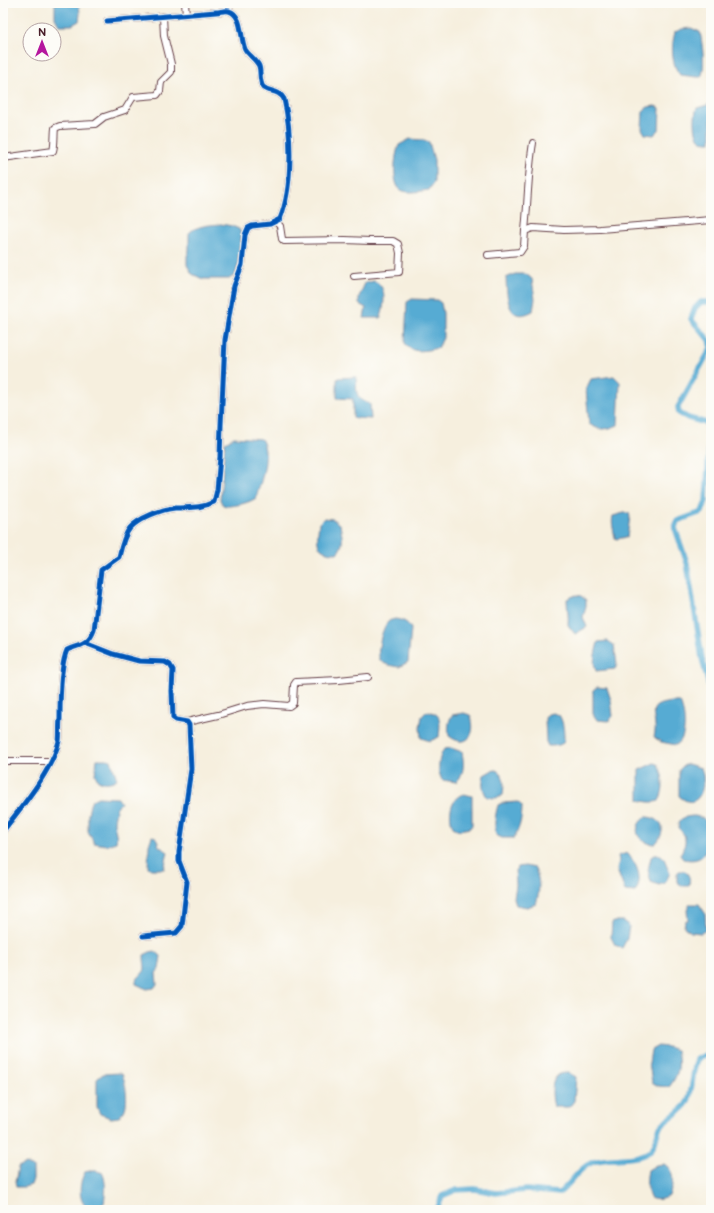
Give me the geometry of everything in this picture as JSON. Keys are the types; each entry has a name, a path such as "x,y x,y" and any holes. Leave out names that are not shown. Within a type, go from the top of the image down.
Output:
{"street":[{"path":"185,3 186,14"},
{"path":"3,831 39,782 55,753 59,739 61,681 65,655 68,650 85,643 91,638 94,630 101,570 119,557 122,546 130,529 148,516 164,510 204,507 214,502 218,490 225,340 234,286 242,264 245,235 248,228 252,226 270,224 280,219 283,212 289,174 289,134 284,99 281,94 264,87 259,66 246,51 239,21 235,15 229,11 107,21"},
{"path":"3,158 53,151 55,128 60,126 95,124 104,117 125,110 133,97 157,95 161,82 171,72 171,64 164,36 163,16"},
{"path":"488,255 520,252 524,246 528,204 528,184 534,143"},
{"path":"525,231 533,228 564,230 600,229 711,220"},
{"path":"276,222 280,226 282,239 284,241 393,241 398,244 400,252 399,272 354,276"},
{"path":"85,643 113,654 139,661 165,662 170,665 173,670 173,718 187,722 218,716 247,706 264,704 289,706 293,703 294,685 296,682 339,680 368,676"},
{"path":"143,936 176,933 182,926 187,882 179,861 179,852 191,769 189,725 187,722"},
{"path":"3,761 50,761"}],"water":[{"path":"55,3 79,3 79,21 72,25 62,25 62,22 57,22 55,18"},
{"path":"691,28 700,32 703,48 703,68 701,77 680,75 673,60 672,49 675,32 682,29"},
{"path":"711,104 711,142 704,142 697,136 695,128 695,115 697,108"},
{"path":"655,106 660,108 659,130 654,135 645,134 642,129 643,111 648,107"},
{"path":"410,139 429,142 434,160 434,182 429,190 407,192 401,190 396,182 395,162 399,145"},
{"path":"221,224 239,229 242,234 238,267 235,275 229,279 203,279 192,274 187,265 189,233 196,228"},
{"path":"515,274 526,274 532,279 535,299 533,311 518,314 513,312 510,307 506,278"},
{"path":"374,281 380,284 383,292 384,301 381,318 364,318 366,308 359,304 359,297 365,283"},
{"path":"412,299 437,300 441,303 443,313 443,338 438,348 420,351 411,349 405,343 407,302"},
{"path":"614,376 620,382 618,425 606,429 596,428 589,424 586,389 591,379"},
{"path":"356,377 357,394 361,399 370,404 371,419 353,417 353,399 337,398 338,378"},
{"path":"234,437 261,439 264,445 265,460 256,498 249,502 226,506 223,505 220,500 225,442"},
{"path":"629,513 630,517 627,537 616,539 612,519 613,516"},
{"path":"324,518 333,519 340,525 342,543 340,550 337,553 324,551 319,545 319,523"},
{"path":"576,595 581,596 586,600 586,607 583,617 587,627 575,634 568,625 567,599"},
{"path":"395,619 405,622 411,629 408,662 399,667 389,665 381,661 379,658 381,636 385,626 389,621"},
{"path":"608,641 614,645 617,665 615,669 596,671 594,660 598,642"},
{"path":"597,687 607,688 611,700 613,716 609,721 597,720 593,714 593,690"},
{"path":"680,702 684,719 684,731 680,742 676,745 661,742 654,737 654,709 657,706"},
{"path":"426,712 431,712 438,716 440,723 439,737 430,741 421,738 420,727 422,716"},
{"path":"464,713 470,715 473,728 472,733 466,740 455,740 449,736 448,731 450,720 452,715"},
{"path":"553,713 559,715 562,721 564,742 555,746 548,746 546,742 545,718 548,714"},
{"path":"451,748 462,752 463,756 462,772 456,782 442,780 439,773 439,760 442,753 444,749"},
{"path":"97,759 111,760 117,779 108,782 98,781 95,774"},
{"path":"654,763 658,764 663,778 663,787 659,801 649,802 639,800 639,770"},
{"path":"688,764 701,768 703,774 700,794 697,799 692,801 686,801 679,796 679,770"},
{"path":"496,770 503,777 503,795 497,798 487,797 483,786 484,775"},
{"path":"464,794 472,796 472,825 470,828 459,830 453,827 451,823 451,808 456,799"},
{"path":"98,797 118,798 121,803 116,808 114,820 117,837 116,842 106,845 94,843 88,831 88,814 90,805 92,800"},
{"path":"518,802 522,806 522,815 514,838 502,838 496,835 495,820 498,805 502,803"},
{"path":"695,816 705,820 707,833 706,851 700,858 690,860 683,859 680,855 685,837 678,825 680,820 683,818"},
{"path":"645,817 660,822 662,826 661,835 655,844 644,841 638,835 638,826"},
{"path":"152,836 156,837 159,846 168,852 164,869 151,869 148,867 149,845"},
{"path":"627,853 634,862 638,872 639,882 635,892 625,891 617,870 619,861 618,856"},
{"path":"654,855 661,855 664,858 670,873 665,883 659,885 651,882 648,870 651,857"},
{"path":"525,866 535,868 539,886 536,904 527,907 516,905 514,898 516,885 515,870 518,867"},
{"path":"679,871 685,871 688,874 689,886 683,886 677,882 677,873"},
{"path":"690,904 699,904 705,913 706,930 701,933 691,932 684,927 685,921 688,920 687,910"},
{"path":"623,921 629,926 627,939 622,948 615,945 611,937 612,923"},
{"path":"155,951 161,956 159,969 156,973 157,984 154,988 147,989 136,984 136,980 145,969 144,955"},
{"path":"658,1046 677,1050 678,1070 669,1087 658,1086 652,1082 649,1063 651,1050"},
{"path":"569,1073 576,1077 574,1101 569,1107 554,1107 552,1089 554,1080 560,1074"},
{"path":"103,1074 122,1074 125,1082 126,1106 119,1117 111,1118 100,1114 97,1107 97,1079"},
{"path":"25,1164 33,1167 33,1179 31,1185 16,1187 15,1182 18,1167"},
{"path":"664,1164 668,1167 672,1174 672,1187 669,1196 660,1199 650,1198 647,1184 648,1170 656,1165"},
{"path":"89,1171 103,1173 105,1181 105,1195 104,1203 98,1207 89,1209 82,1202 80,1186 85,1172"}],"waterway":[{"path":"711,302 701,302 695,308 691,319 709,340 711,348 678,407 679,413 688,418 706,423 710,428 706,501 702,512 677,521 675,528 687,563 702,658 711,694"},
{"path":"437,1210 442,1196 456,1190 475,1189 496,1193 527,1190 559,1193 583,1168 593,1162 607,1159 638,1157 650,1151 653,1148 661,1126 686,1105 691,1091 697,1059 711,1053"}],"cycle path":[{"path":"3,831 36,788 55,752 59,741 61,683 65,657 67,650 87,642 92,635 94,630 101,570 119,557 126,534 134,524 164,510 199,507 214,502 217,490 220,457 225,340 234,286 242,265 245,235 248,228 252,226 270,224 280,219 287,192 290,143 284,99 277,92 263,87 259,66 245,49 239,22 234,13 226,11 107,21"},
{"path":"85,643 113,654 139,661 165,662 170,665 173,670 173,718 187,722 189,725 191,769 179,852 179,861 187,882 182,926 176,933 143,936"}]}
